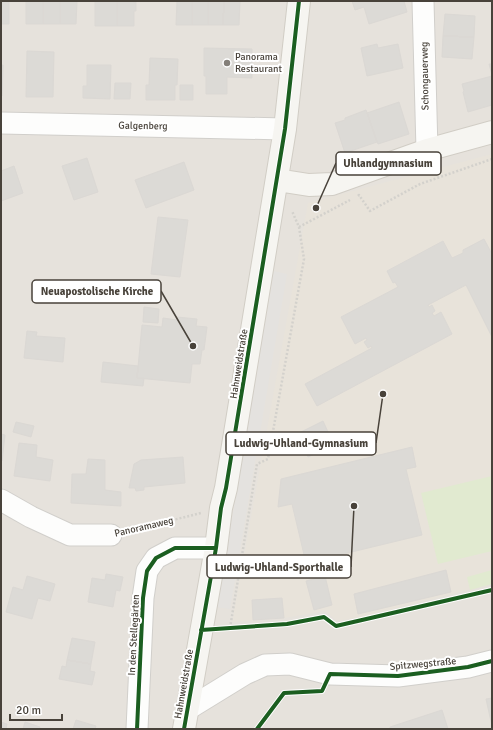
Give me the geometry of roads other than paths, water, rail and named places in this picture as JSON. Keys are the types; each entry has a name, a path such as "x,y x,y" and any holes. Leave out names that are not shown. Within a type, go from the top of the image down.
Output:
{"street":[{"name":"Hahnweidstraße","path":"186,719 277,180 285,129 299,1"},
{"name":"Schongauerweg","path":"423,1 427,150"},
{"name":"Galgenberg","path":"1,123 285,129"},
{"path":"277,180 309,185 332,184 427,150 492,132"},
{"name":"Panoramaweg","path":"1,500 31,517 70,535 111,535"},
{"name":"In den Stellegärten","path":"137,729 143,598 147,572 156,558 175,548 216,548"},
{"name":"Spitzwegstraße","path":"186,719 245,674 265,665 290,664 330,674 398,676 468,667 492,661"}],"place":[{"name":"Panorama Restaurant","path":"227,63"},
{"name":"Uhlandgymnasium","path":"316,208"},
{"name":"Neuapostolische Kirche","path":"193,346"},
{"name":"Ludwig-Uhland-Gymnasium","path":"383,394"},
{"name":"Ludwig-Uhland-Sporthalle","path":"354,506"}]}
